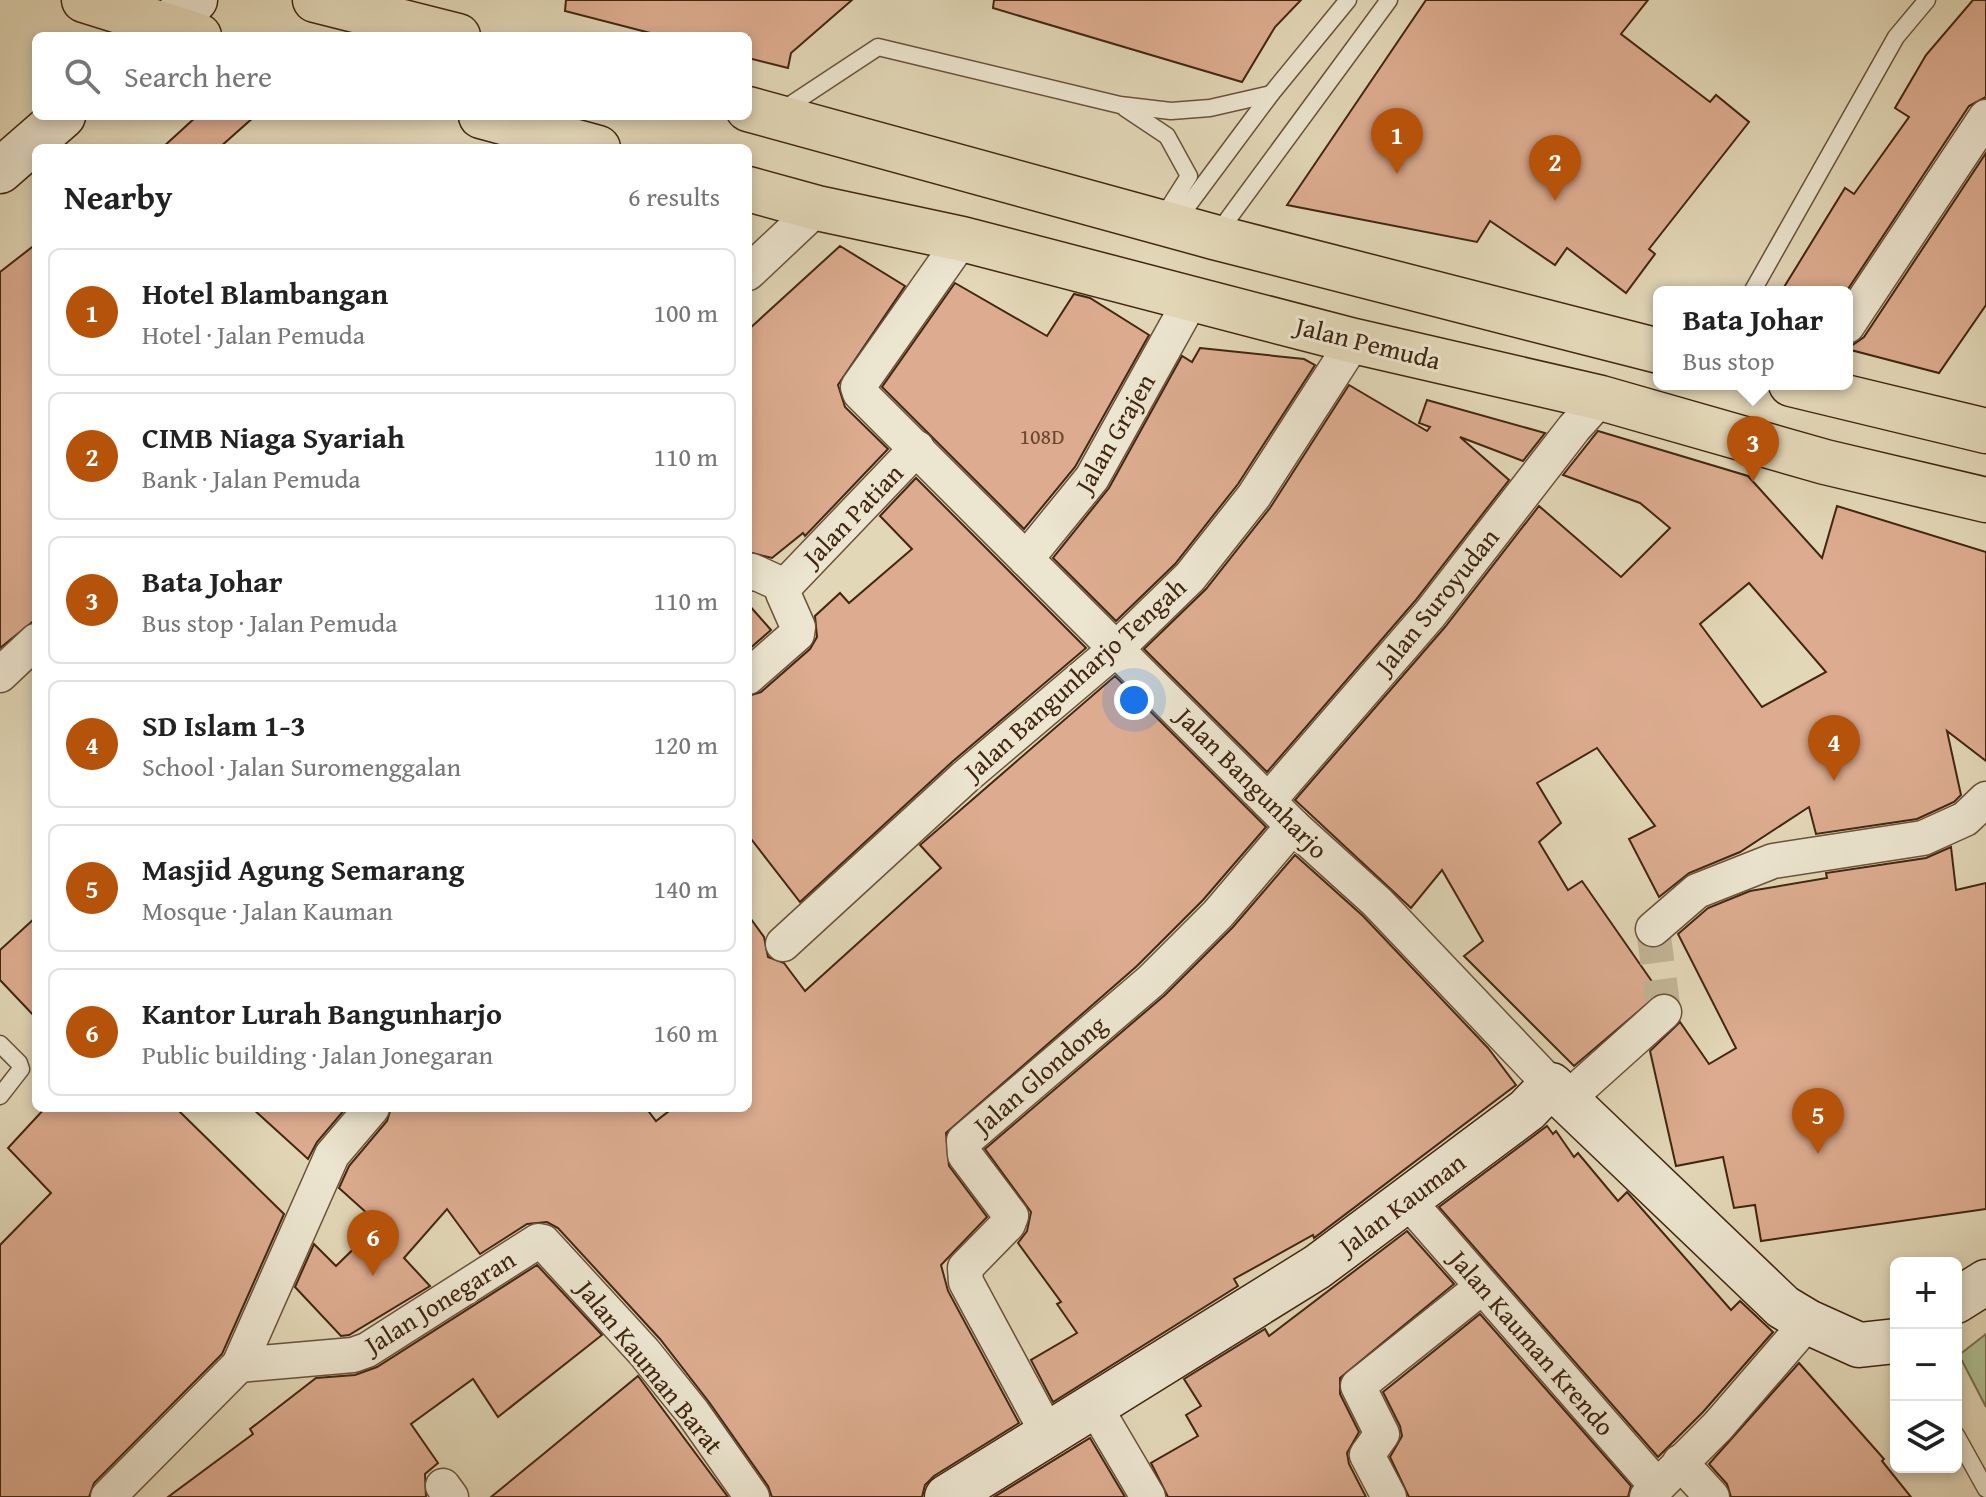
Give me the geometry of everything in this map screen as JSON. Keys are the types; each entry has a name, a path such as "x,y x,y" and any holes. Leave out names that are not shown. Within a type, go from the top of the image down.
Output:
{"main road":[{"path":"315,0 442,32"},
{"path":"103,14 179,24"},
{"path":"762,112 1214,237 1653,349"},
{"path":"502,130 577,144"},
{"name":"Jalan Pemuda","path":"752,190 817,208 962,239 1354,341 1601,398 1825,462 1986,500"},
{"path":"1822,390 1986,431"}],"street":[{"path":"1853,317 1986,117"},
{"path":"0,171 58,120"},
{"path":"752,269 817,208"},
{"name":"Jalan Patian","path":"752,673 797,634 798,627 783,593 785,586 917,448 883,419 858,387 962,239"},
{"name":"Jalan Grajen","path":"1026,559 1092,478 1192,298"},
{"name":"Jalan Bangunharjo Tengah","path":"783,944 965,777 1116,649 1190,577 1254,496 1354,341"},
{"name":"Jalan Suroyudan","path":"1268,801 1430,614 1574,428 1601,398"},
{"name":"Jalan Bangunharjo","path":"917,448 1293,826 1377,902 1558,1093"},
{"path":"752,571 785,586"},
{"path":"0,675 32,645"},
{"path":"1653,929 1697,891 1773,861 1923,838 1959,823 1986,799"},
{"name":"Jalan Glondong","path":"1049,1436 966,1282 965,1268 1008,1224 1011,1216 965,1155 964,1141 1151,981 1218,914 1293,826"},
{"path":"1664,1012 1558,1093 1783,1307 1859,1345 1890,1342"},
{"name":"Jalan Kauman","path":"947,1497 1317,1267 1527,1110 1558,1093"},
{"path":"108,1497 239,1365 332,1155 369,1112"},
{"name":"Jalan Kauman Krendo","path":"1408,1201 1482,1287 1661,1481 1712,1497"},
{"name":"Jalan Jonegaran","path":"239,1365 353,1355 367,1350 526,1249 543,1242"},
{"name":"Jalan Kauman Barat","path":"543,1242 644,1352 693,1413 752,1497"},
{"path":"1962,1297 1986,1282"},
{"path":"1389,1497 1367,1455 1382,1434 1358,1386 1482,1287"},
{"path":"1661,1481 1718,1426 1808,1322"},
{"path":"1095,1407 1148,1497"}],"lane":[{"path":"1166,224 1348,0"},
{"path":"1214,237 1389,0"},
{"path":"1755,286 1896,37 1927,0"},
{"path":"762,112 878,47 1120,105 1171,111 1210,108 1271,94"},
{"path":"1120,105 1167,136 1189,176 1166,224"},
{"path":"0,1044 21,1069 0,1096"},
{"path":"1962,1446 1986,1489"}],"green space":[{"path":"1986,1334 1986,1407 1962,1361 1962,1353"}],"building":[{"path":"566,0 852,0 791,53 788,68 752,59 752,32 646,32 565,11"},
{"path":"994,0 1301,0 1275,27 1242,82 993,8"},
{"path":"1426,0 1648,0 1621,34 1710,102 1716,95 1749,122 1649,249 1655,254 1626,293 1567,248 1555,265 1490,221 1477,242 1287,205"},
{"path":"1973,0 1986,0 1986,97 1969,106 1850,286 1785,286 1845,188 1854,194 1909,117 1895,108 1926,55"},
{"path":"193,120 250,120 224,144 166,144"},
{"path":"1986,153 1986,305 1939,373 1853,351 1853,345 1864,337"},
{"path":"840,246 905,286 838,385 845,407 888,449 805,536 803,533 772,558 752,553 752,326"},
{"path":"32,247 32,622 0,648 0,272"},
{"path":"955,283 1047,336 1074,294 1090,298 1149,335 1075,467 1024,529 882,387"},
{"path":"1200,348 1304,359 1315,365 1238,484 1175,564 1116,621 1053,558 1109,488 1182,356 1192,362"},
{"path":"1349,385 1427,431 1430,427 1419,423 1427,400 1545,433 1523,461 1460,437 1509,480 1415,601 1267,772 1144,649 1206,589 1270,508"},
{"path":"1598,431 1748,476 1822,558 1837,506 1986,552 1986,761 1947,731 1961,795 1954,802 1917,819 1816,834 1809,807 1740,852 1689,873 1659,897 1629,839 1655,826 1597,748 1537,783 1561,823 1539,842 1568,890 1582,881 1660,993 1574,1066 1464,956 1483,941 1442,870 1411,908 1295,800 1445,627 1539,506 1621,577 1670,528 1640,503 1563,475","holes":["1749,583 1826,672 1762,707 1700,624"]},
{"path":"916,478 1086,648 952,762 800,902 752,840 752,695 761,692 810,649 817,637 815,616 840,593 849,603 912,549 880,516"},
{"path":"752,609 771,630 752,647"},
{"path":"1115,676 1266,827 1203,900 1137,966 946,1133 949,1166 987,1217 941,1265 948,1291 1019,1423 934,1476 925,1485 922,1497 772,1497 768,1486 709,1402 660,1339 558,1228 547,1222 527,1224 480,1254 447,1209 404,1258 430,1286 349,1335 341,1336 295,1287 314,1244 336,1266 379,1224 339,1188 349,1166 387,1121 390,1112 649,1112 656,1121 668,1112 752,1112 752,920 764,937 768,957 784,963 805,991 941,868 920,845"},
{"path":"1951,847 1956,890 1986,883 1986,1209 1761,1241 1755,1205 1734,1208 1723,1157 1676,1166 1650,1051 1680,1022 1709,1064 1736,1048 1678,934 1708,908 1750,891 1827,878 1826,873 1926,858"},
{"path":"1295,855 1363,916 1488,1048 1516,1085 1314,1238 1313,1235 1234,1279 1238,1286 1053,1402 1031,1360 1077,1333 1057,1304 1061,1302 1018,1243 1027,1231 1031,1212 985,1149 1165,995 1233,927"},
{"path":"32,921 32,1014 0,980 0,950"},
{"path":"41,1112 180,1112 284,1214 222,1354 94,1483 89,1497 0,1497 0,1245 51,1193 8,1148"},
{"path":"256,1112 343,1112 317,1142 308,1159"},
{"path":"1547,1126 1553,1134 1556,1131 1574,1157 1578,1153 1618,1201 1627,1192 1731,1310 1740,1301 1773,1332 1703,1412 1658,1457 1439,1207"},
{"path":"1407,1231 1454,1284 1340,1378 1340,1394 1359,1432 1347,1453 1349,1464 1366,1497 1168,1497 1151,1463 1198,1436 1186,1415 1201,1406 1184,1379 1265,1329 1269,1336"},
{"path":"537,1265 602,1335 498,1417 473,1379 411,1424 438,1463 425,1474 426,1497 168,1497 253,1434 250,1429 316,1378 355,1375 377,1367"},
{"path":"1480,1314 1631,1486 1628,1497 1409,1497 1390,1457 1402,1436 1383,1392"},
{"path":"1799,1363 1884,1459 1882,1461 1890,1473 1911,1497 1731,1497 1727,1484 1709,1464"},
{"path":"638,1376 728,1497 491,1497 541,1456"},
{"path":"1090,1438 1125,1497 994,1497"}],"tunnel":[{"path":"1653,929 1664,1012"}],"place":[{"name":"Hotel Blambangan","path":"1397,174"},
{"name":"CIMB Niaga Syariah","path":"1555,201"},
{"name":"Bata Johar","path":"1753,482"},
{"name":"SD Islam 1-3","path":"1834,781"},
{"name":"Masjid Agung Semarang","path":"1818,1154"},
{"name":"Kantor Lurah Bangunharjo","path":"373,1276"}]}
